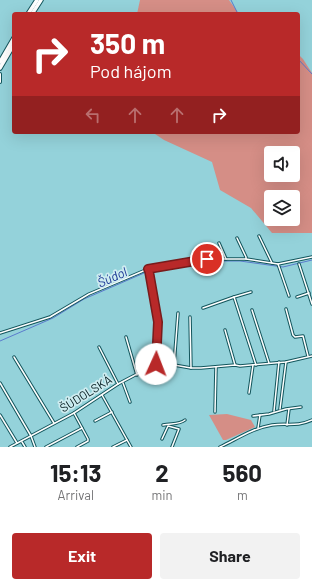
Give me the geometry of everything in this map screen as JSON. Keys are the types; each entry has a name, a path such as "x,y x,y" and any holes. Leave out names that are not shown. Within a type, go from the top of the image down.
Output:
{"highway":[{"path":"29,12 37,0"},
{"path":"33,12 41,0"},
{"path":"0,62 12,41"},
{"path":"0,68 12,47"}],"street":[{"path":"0,74 0,82"},
{"path":"260,236 272,263"},
{"path":"237,238 246,259"},
{"path":"220,243 226,259"},
{"path":"0,333 50,317 90,294 148,270 207,259 246,259 278,265 312,257"},
{"path":"299,264 312,304"},
{"path":"278,265 289,296"},
{"path":"148,270 158,322 156,364 191,368 256,365 286,362 312,356"},
{"path":"203,308 251,292"},
{"path":"296,297 309,293"},
{"path":"234,298 256,365"},
{"path":"286,309 293,335 295,337 303,336 308,356"},
{"path":"252,310 270,364"},
{"path":"174,365 178,313"},
{"path":"190,318 191,368"},
{"path":"225,330 235,365"},
{"path":"126,337 137,375"},
{"path":"99,348 118,384"},
{"path":"14,357 54,423"},
{"path":"274,411 279,362"},
{"path":"280,409 286,362"},
{"name":"ŠÚDOLSKÁ","path":"10,447 74,413 118,384 156,364"},
{"path":"249,393 253,365"},
{"path":"215,412 216,367"},
{"path":"123,382 130,402"},
{"path":"0,383 31,436 35,447"},
{"path":"102,395 131,447"},
{"path":"253,416 274,413 283,409 301,407"},
{"path":"287,425 289,409"},
{"path":"95,421 112,412"},
{"path":"74,413 88,441 78,447"},
{"path":"0,415 17,443"},
{"path":"258,428 260,415"},
{"path":"163,425 179,424 185,420"},
{"path":"220,447 258,428 273,425 301,425 312,420"},
{"path":"168,425 179,429 172,447"},
{"path":"162,439 168,425"},
{"path":"46,447 82,428"},
{"path":"113,447 127,440"},
{"path":"21,441 25,447"}],"shaded area":[{"path":"140,0 229,0 238,12 137,12"},
{"path":"300,56 312,73 312,233 272,233 266,226 300,226 300,190 264,190 264,223 251,208 220,190 212,162 164,140 155,134 300,134"},
{"path":"227,414 251,420 255,427 223,440 209,415"}],"waterway":[{"path":"231,0 237,12"},
{"path":"300,61 312,74"},
{"name":"Šúdol","path":"0,341 53,318 84,299 151,270 204,261 240,261 283,267 312,260"}],"route":[{"path":"156,364 158,322 148,269 207,259"}]}
